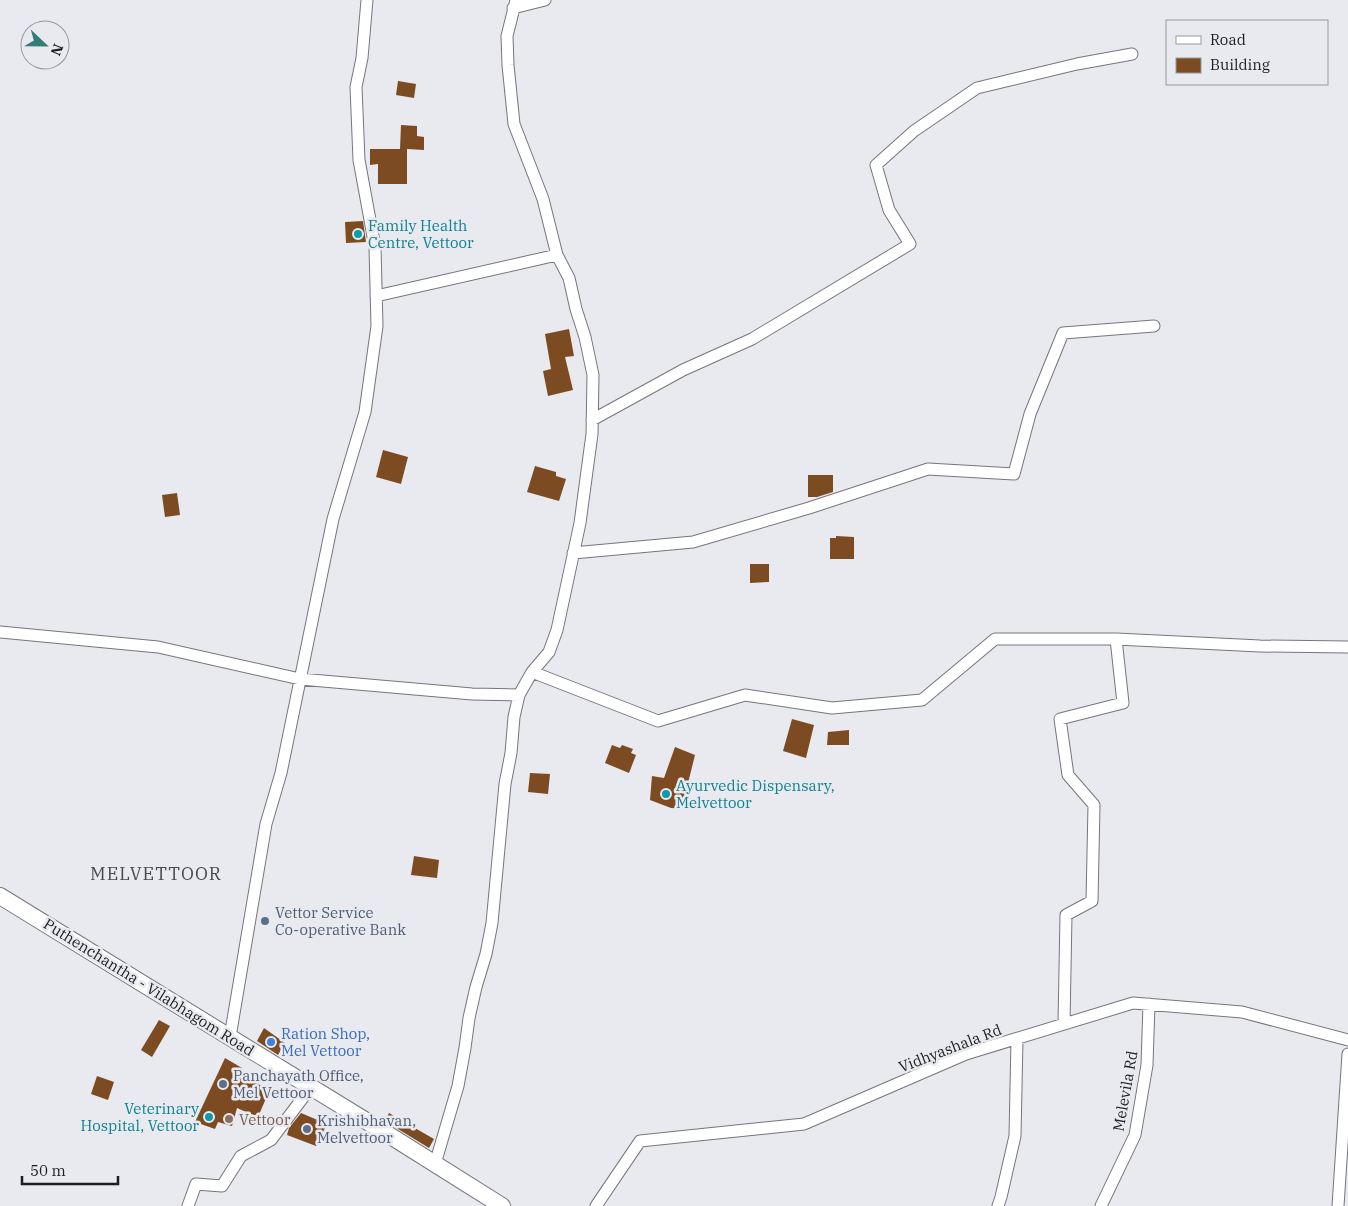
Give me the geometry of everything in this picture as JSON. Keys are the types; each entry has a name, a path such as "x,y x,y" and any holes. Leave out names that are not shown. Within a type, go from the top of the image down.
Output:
{"main road":[{"name":"Puthenchantha - Vilabhagom Road","path":"0,896 502,1206"}],"street":[{"path":"230,1037 266,824 281,773 333,519 364,412 377,326 375,247 359,160 356,88 362,58 367,0"},
{"path":"435,1164 458,1086 468,1018 486,954 492,923 505,784 511,753 514,717 519,695 532,672 549,652 557,630 586,487 592,420 593,375 568,278 557,255 543,199 514,124 508,65 507,36 515,4 545,0"},
{"path":"592,420 683,370 752,339 910,244 889,210 876,165 922,125 977,88 1077,64 1132,54"},
{"path":"376,296 557,255"},
{"path":"573,553 692,542 809,508 928,469 1014,474 1030,414 1063,333 1154,326"},
{"path":"0,632 158,647 300,679 472,694 519,695"},
{"path":"532,672 658,721 745,696 832,708 922,700 994,639 1116,640 1260,646 1348,647"},
{"path":"1064,1024 1066,914 1092,901 1094,805 1068,775 1060,719 1123,703 1116,640"},
{"name":"Vidhyashala Rd","path":"596,1206 640,1141 804,1124 966,1054 1133,1003 1242,1012 1348,1040"},
{"name":"Melevila Rd","path":"1101,1206 1135,1135 1147,1065 1149,1004"},
{"path":"998,1206 1014,1136 1017,1038"},
{"path":"1338,1206 1348,1054"},
{"path":"188,1206 196,1184 222,1186 242,1156 270,1140 311,1087"}],"building":[{"path":"398,81 416,84 414,98 396,95"},
{"path":"401,125 417,126 417,136 424,137 424,150 407,149 407,184 378,184 378,164 370,165 370,149 400,149"},
{"name":"Family Health Centre, Vettoor","path":"363,221 366,242 346,243 345,222"},
{"path":"569,329 574,356 565,357 573,390 548,396 543,371 551,369 545,334"},
{"path":"383,450 408,457 401,484 376,477"},
{"path":"535,466 556,472 556,476 566,479 559,501 527,492"},
{"path":"808,475 833,475 833,492 817,497 808,497"},
{"path":"177,493 180,515 165,517 162,495"},
{"path":"836,536 854,537 854,559 830,559 830,538 836,538"},
{"path":"750,564 769,564 769,582 750,583"},
{"path":"792,719 814,725 806,758 783,751"},
{"path":"849,730 849,745 827,745 828,732"},
{"path":"612,745 620,748 622,745 633,749 631,753 636,755 629,773 605,763"},
{"path":"675,747 695,755 685,795 689,796 687,809 671,808 650,800 652,776 664,778"},
{"path":"530,773 550,774 548,794 528,792"},
{"path":"414,856 439,860 437,878 411,875"},
{"path":"159,1020 170,1026 152,1057 141,1050"},
{"name":"Ration Shop, Mel Vettoor","path":"264,1028 285,1043 278,1055 257,1041"},
{"path":"225,1058 242,1068 238,1076 270,1089 258,1117 237,1108 232,1126 218,1122 215,1129 195,1122"},
{"path":"97,1076 114,1082 108,1100 91,1094"},
{"name":"Krishibhavan, Melvettoor","path":"301,1113 327,1124 316,1146 287,1135 289,1128"},
{"path":"389,1113 434,1139 429,1148 385,1121"}],"place":[{"name":"Family Health Centre, Vettoor","path":"358,234"},
{"name":"Ayurvedic Dispensary, Melvettoor","path":"666,794"},
{"name":"Vettor Service Co-operative Bank","path":"265,921"},
{"name":"Ration Shop, Mel Vettoor","path":"271,1042"},
{"name":"Panchayath Office, Mel Vettoor","path":"223,1084"},
{"name":"Veterinary Hospital, Vettoor","path":"209,1117"},
{"name":"Vettoor","path":"229,1119"},
{"name":"Krishibhavan, Melvettoor","path":"307,1129"}],"district":[{"name":"MELVETTOOR","path":"156,873"}]}
